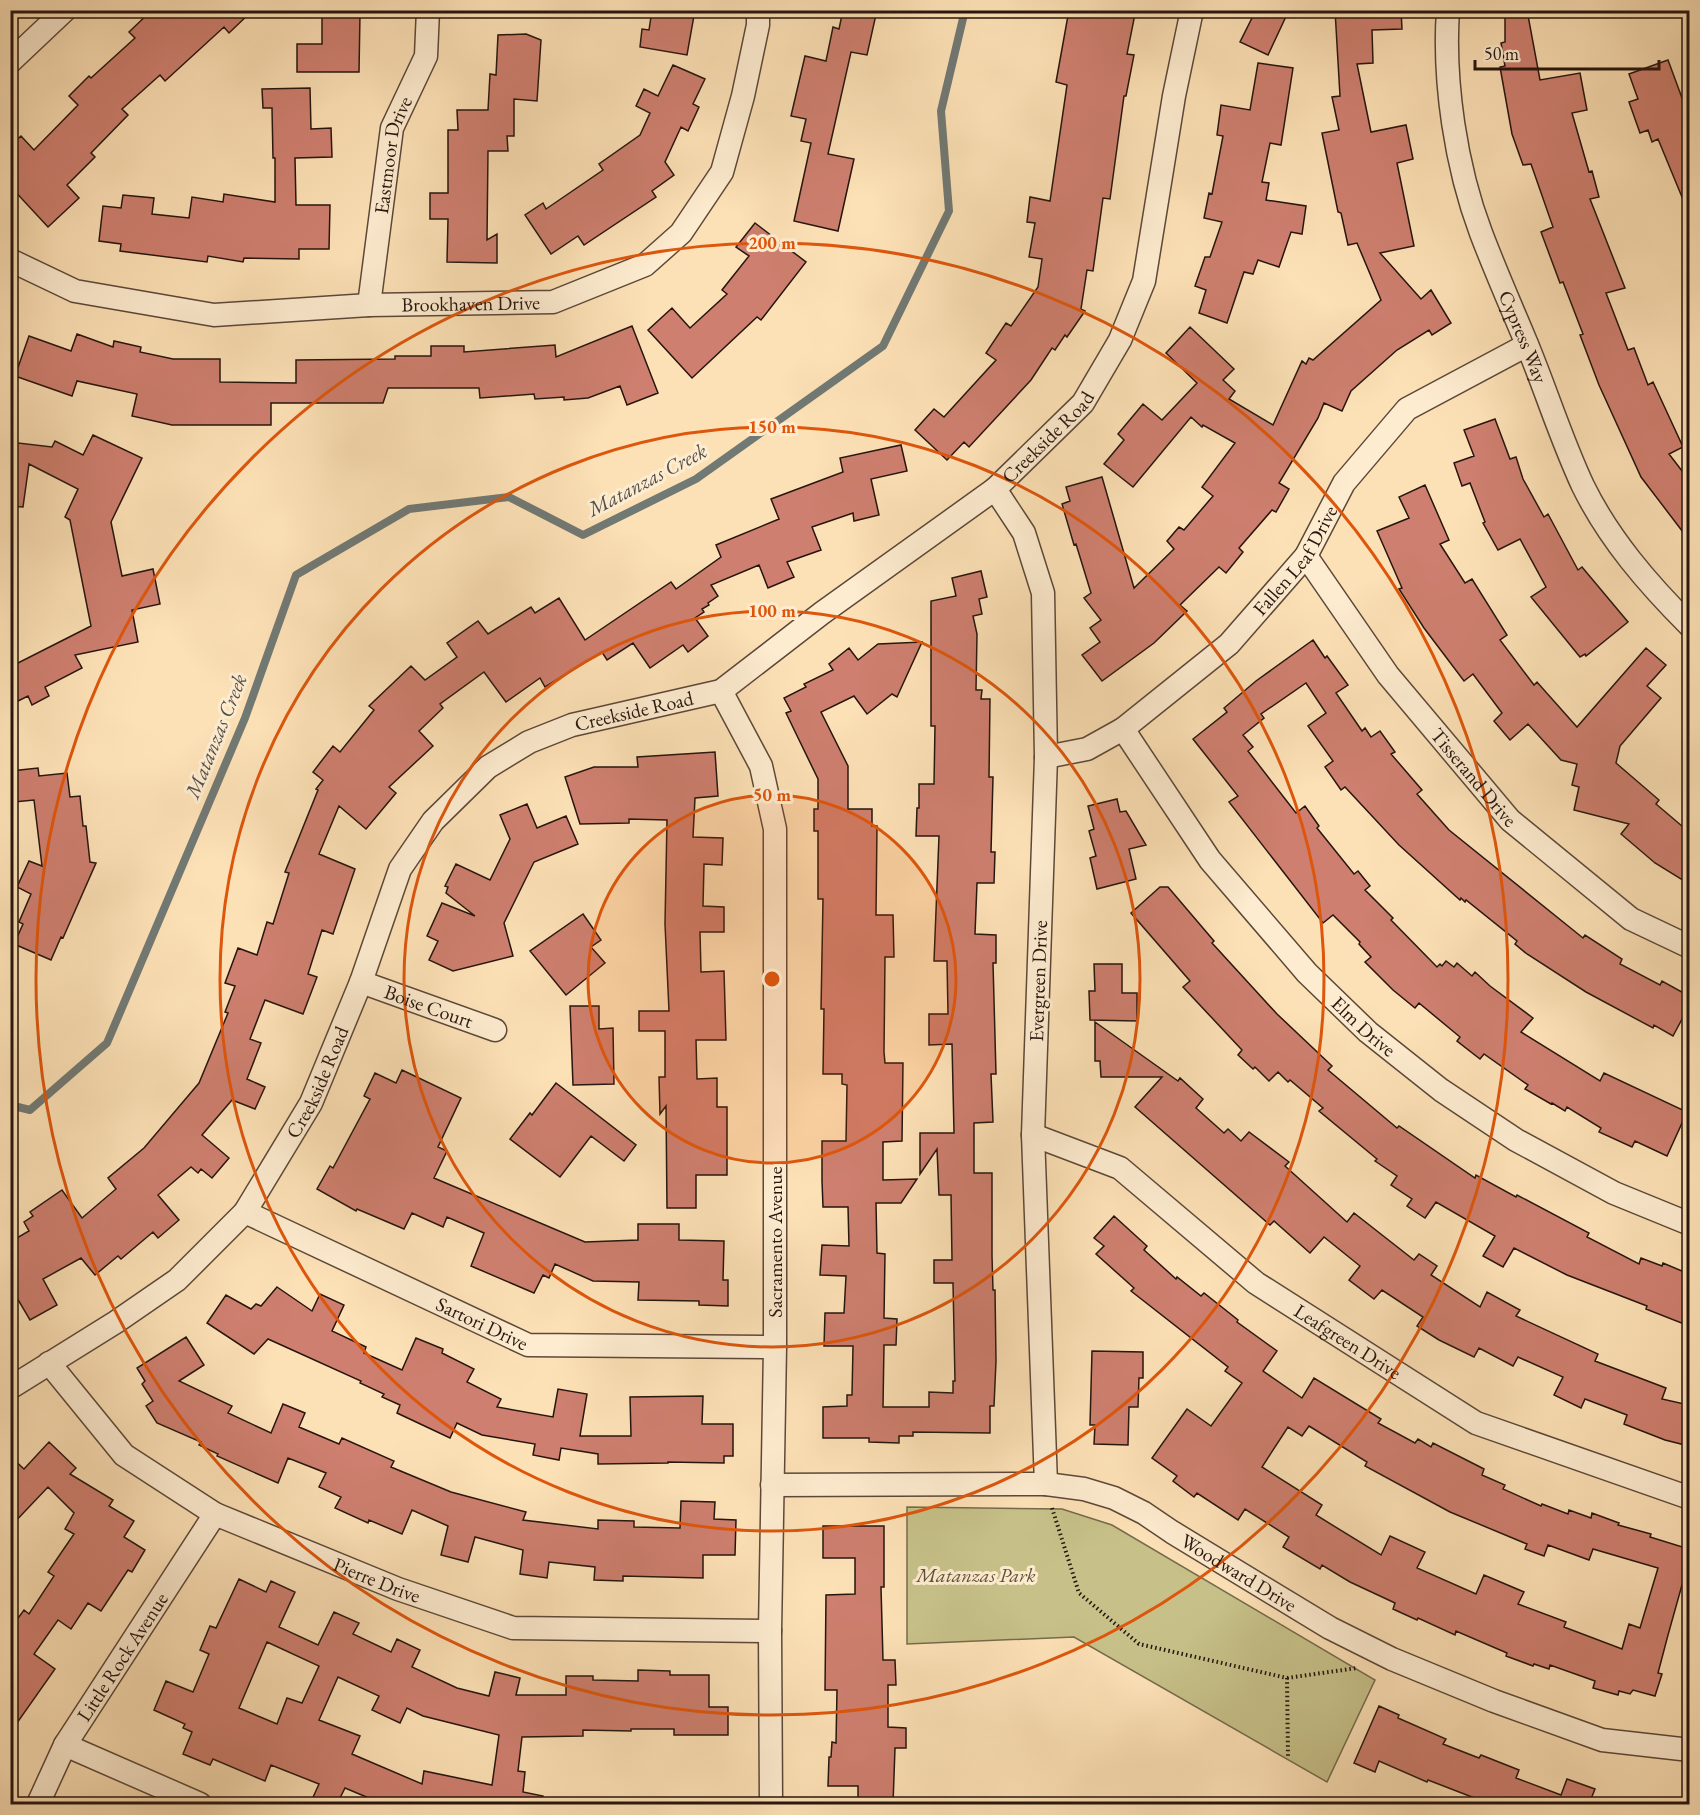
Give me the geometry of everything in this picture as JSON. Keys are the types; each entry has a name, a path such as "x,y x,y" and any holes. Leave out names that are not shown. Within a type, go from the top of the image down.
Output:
{"street":[{"path":"10,62 65,10"},
{"name":"Eastmoor Drive","path":"369,305 392,128 426,56 428,10"},
{"name":"Brookhaven Drive","path":"10,260 75,291 214,315 369,305 554,302 645,265 681,233 722,172 743,96 758,25 758,10"},
{"name":"Creekside Road","path":"10,1388 116,1322 177,1280 245,1212 311,1103 361,982 400,869 432,821 488,767 529,742 572,725 721,691 822,613 995,489 1083,403 1120,340 1144,281 1174,96 1192,10"},
{"name":"Cypress Way","path":"1448,10 1449,79 1453,116 1465,182 1481,234 1584,486 1601,517 1642,574 1689,626"},
{"name":"Fallen Leaf Drive","path":"1046,757 1087,749 1123,729 1229,644 1305,556 1344,483 1407,409 1527,345"},
{"name":"Evergreen Drive","path":"995,489 1024,533 1043,593 1046,757 1033,1136 1046,1484"},
{"name":"Tisserand Drive","path":"1305,556 1388,675 1510,820 1631,919 1689,947"},
{"name":"Sacramento Avenue","path":"721,691 762,766 775,829 775,1347 770,1631 771,1804"},
{"name":"Elm Drive","path":"1123,729 1210,860 1307,973 1368,1032 1441,1090 1516,1140 1614,1193 1689,1224"},
{"name":"Boise Court","path":"361,982 495,1030"},
{"name":"Leafgreen Drive","path":"1033,1136 1120,1168 1256,1283 1476,1423 1689,1498"},
{"name":"Sartori Drive","path":"245,1212 528,1345 775,1347"},
{"name":"Pierre Drive","path":"50,1363 124,1455 215,1514 398,1589 513,1628 770,1631"},
{"name":"Woodward Drive","path":"772,1485 1046,1484 1084,1489 1113,1498 1144,1513 1330,1628 1392,1659 1474,1693 1602,1740 1689,1750"},
{"name":"Little Rock Avenue","path":"38,1804 65,1745 215,1514"},
{"path":"65,1745 200,1804"}],"path":[{"path":"1046,1484 1079,1593 1139,1644 1287,1678 1362,1667"},
{"path":"1287,1678 1288,1757"}],"green space":[{"name":"Matanzas Park","path":"907,1507 1062,1509 1112,1525 1375,1680 1327,1782 1074,1637 907,1644"}],"building":[{"path":"152,10 253,10 229,33 224,27 165,81 160,75 122,109 128,115 91,153 95,157 67,185 79,198 48,227 10,186 10,146 21,136 34,150 78,105 69,96 89,76 91,78 135,38 129,32"},
{"path":"652,10 695,10 687,55 640,47 642,29 649,30"},
{"path":"843,10 877,10 867,55 851,52 828,154 854,159 838,231 794,221 811,143 801,141 806,119 791,116 805,56 826,61 833,27 839,29"},
{"path":"1069,10 1115,10 1135,14 1127,54 1134,55 1126,96 1124,96 1110,199 1103,198 1093,271 1087,270 1081,309 1085,311 1067,337 1065,335 1055,350 1052,348 1031,380 969,447 964,442 947,460 915,430 934,409 944,417 996,360 986,353 1006,323 1011,326 1038,287 1042,259 1029,257 1035,223 1027,222 1030,197 1050,201 1067,85 1056,82"},
{"path":"1256,10 1289,10 1268,55 1240,42"},
{"path":"1335,10 1401,10 1402,29 1372,30 1373,63 1357,64 1371,132 1406,125 1413,159 1397,163 1414,246 1380,253 1421,299 1431,290 1451,323 1432,335 1429,330 1397,350 1351,391 1342,411 1324,403 1318,418 1279,483 1289,489 1276,512 1272,510 1239,548 1243,552 1226,573 1219,567 1180,605 1187,611 1154,643 1102,681 1082,655 1100,642 1090,628 1101,620 1084,598 1091,593 1062,504 1070,501 1066,487 1102,477 1134,588 1174,549 1167,541 1179,527 1184,530 1213,496 1202,487 1235,443 1203,425 1202,427 1191,417 1133,487 1104,464 1124,440 1118,434 1143,404 1162,420 1197,383 1166,353 1190,327 1234,369 1223,380 1235,391 1229,399 1273,425 1302,361 1306,364 1309,358 1313,360 1381,300 1357,243 1348,245 1341,213 1338,212 1322,133 1339,130 1332,97 1340,96"},
{"path":"1505,10 1527,10 1540,80 1580,73 1587,110 1572,113 1589,172 1592,171 1599,197 1590,199 1625,288 1606,293 1628,350 1634,348 1648,385 1653,382 1683,447 1669,454 1689,480 1689,540 1641,477 1599,385 1580,335 1583,334 1563,282 1560,283 1541,232 1553,227 1531,164 1523,165 1512,134 1500,67 1505,66 1501,43 1505,42"},
{"path":"322,14 360,14 359,72 297,72 297,44 322,44"},
{"path":"526,34 541,40 537,101 514,99 514,136 507,136 508,151 488,151 487,240 497,234 497,263 447,262 448,219 430,219 430,193 448,193 448,130 458,130 457,110 488,110 490,74 496,75 498,35"},
{"path":"1668,60 1689,117 1689,214 1658,139 1652,142 1648,130 1640,133 1629,102 1638,99 1629,74"},
{"path":"1258,63 1293,68 1281,145 1270,143 1262,182 1269,183 1266,200 1306,206 1302,234 1291,232 1279,267 1258,260 1253,274 1244,272 1227,323 1199,313 1206,290 1195,286 1205,257 1210,257 1222,222 1204,218 1209,193 1212,194 1223,136 1217,135 1221,105 1250,110"},
{"path":"673,65 705,79 693,104 699,107 688,131 681,127 665,162 674,175 652,191 656,197 584,245 578,236 551,254 525,215 543,203 546,209 603,170 599,164 640,135 650,113 636,106 644,89 658,96"},
{"path":"310,88 311,129 331,128 332,157 295,158 296,205 330,205 329,249 299,249 299,259 244,258 243,262 208,256 207,262 120,251 121,244 99,241 103,206 121,208 123,195 154,198 152,214 189,218 192,197 223,202 224,194 275,202 272,108 263,108 262,89"},
{"path":"755,223 806,262 761,320 757,317 692,378 648,330 672,308 690,328 727,294 722,290 749,256 736,247"},
{"path":"632,326 658,393 627,405 620,386 588,398 564,400 564,397 535,399 534,394 480,398 479,388 388,388 383,403 271,403 271,425 172,425 132,416 137,394 77,381 72,396 15,376 29,336 71,351 77,334 113,347 114,341 141,347 140,352 173,359 220,359 220,382 296,383 296,360 395,359 395,356 431,356 431,346 464,346 464,352 555,345 556,357"},
{"path":"1495,419 1510,459 1516,457 1523,479 1544,517 1548,514 1578,570 1582,567 1628,622 1586,656 1585,654 1580,657 1531,597 1546,587 1520,539 1498,550 1483,523 1485,522 1470,483 1462,486 1454,463 1474,456 1464,430"},
{"path":"93,435 142,458 111,522 122,576 153,569 160,604 132,610 138,642 75,655 82,668 45,687 49,696 32,705 28,696 10,705 10,667 91,626 70,520 65,517 78,489 29,464 23,507 10,506 10,442 52,447 55,441 83,455"},
{"path":"901,445 907,471 871,479 879,515 854,521 853,513 812,527 821,550 787,562 794,577 768,588 759,565 711,585 718,596 702,609 704,612 695,618 708,636 688,652 683,645 650,668 633,643 607,660 602,652 545,687 540,678 506,702 484,672 440,704 443,708 419,731 433,746 389,787 396,793 366,829 339,806 319,854 355,869 333,934 322,930 308,974 317,977 303,1014 265,1000 250,1039 261,1043 247,1079 265,1087 255,1109 232,1100 202,1135 229,1158 212,1178 201,1169 198,1173 191,1167 158,1195 179,1220 158,1238 153,1232 121,1259 118,1256 95,1275 81,1258 43,1279 57,1305 30,1320 10,1286 10,1242 29,1231 24,1222 33,1216 30,1212 62,1190 82,1218 116,1189 108,1178 144,1148 199,1083 228,1013 225,1012 235,986 225,983 238,948 257,955 267,922 273,924 289,873 285,872 318,790 316,789 323,780 313,772 333,746 340,752 374,710 369,706 411,666 425,680 457,657 447,643 478,621 488,634 531,607 535,613 559,598 585,640 671,582 676,589 721,557 716,545 779,519 771,499 843,472 840,458"},
{"path":"1425,485 1449,540 1440,544 1465,583 1472,579 1507,635 1500,640 1534,685 1537,682 1577,727 1646,648 1666,665 1647,686 1661,698 1620,746 1616,763 1659,800 1656,804 1689,832 1689,884 1655,863 1621,834 1629,824 1574,810 1579,787 1572,785 1577,764 1561,760 1528,724 1510,740 1494,721 1502,713 1473,674 1464,681 1424,628 1399,589 1402,588 1377,531 1409,518 1399,497"},
{"path":"981,571 987,597 979,599 982,614 973,616 977,634 976,690 982,690 981,699 990,699 989,777 993,777 991,852 995,852 994,883 977,883 975,934 996,935 996,963 993,963 996,1074 991,1074 993,1122 974,1123 974,1173 992,1173 996,1361 994,1406 990,1406 990,1433 913,1432 913,1436 899,1436 899,1443 869,1442 869,1438 823,1438 823,1407 847,1406 847,1395 852,1395 853,1346 824,1346 825,1313 844,1313 846,1276 820,1275 822,1245 849,1246 848,1207 823,1207 822,1181 822,1141 846,1141 847,1085 842,1084 842,1074 823,1074 824,1009 821,1009 823,899 818,899 818,831 814,831 814,809 818,809 818,779 786,713 791,711 784,698 806,687 804,684 833,670 829,664 849,648 858,660 878,644 922,642 897,697 892,694 867,714 854,696 821,712 848,766 848,809 872,809 872,826 877,826 876,915 893,915 894,957 885,957 884,1052 885,1063 903,1063 902,1141 883,1142 883,1180 917,1179 901,1203 876,1203 877,1253 885,1254 884,1318 897,1319 896,1345 884,1345 883,1407 929,1407 929,1392 953,1393 953,1381 955,1381 953,1283 934,1283 934,1260 952,1260 951,1195 939,1195 937,1149 920,1174 920,1133 954,1133 952,1044 929,1045 929,1014 948,1014 947,961 934,961 939,836 916,836 917,808 919,808 919,784 934,784 935,726 931,726 931,601 956,596 952,578"},
{"path":"1313,640 1348,685 1336,693 1362,731 1365,728 1371,737 1380,731 1395,752 1391,754 1422,790 1417,794 1449,830 1583,938 1585,935 1622,959 1620,964 1660,985 1662,981 1689,996 1689,1006 1673,1036 1654,1025 1653,1028 1586,992 1527,954 1515,944 1517,941 1466,900 1465,902 1461,898 1460,900 1399,845 1345,787 1341,790 1325,767 1333,761 1308,726 1326,713 1306,683 1261,714 1264,718 1243,735 1253,747 1248,751 1296,813 1305,806 1319,826 1317,828 1354,874 1358,871 1370,886 1365,890 1437,967 1440,964 1442,966 1446,961 1454,967 1457,963 1472,976 1475,972 1533,1018 1521,1032 1600,1081 1604,1073 1687,1112 1667,1156 1635,1141 1632,1147 1599,1132 1601,1128 1567,1107 1565,1111 1525,1089 1528,1085 1484,1054 1480,1059 1457,1041 1460,1037 1419,1003 1415,1008 1365,962 1371,957 1359,944 1360,942 1333,915 1323,923 1229,802 1238,796 1193,739 1227,712 1224,708 1256,681"},
{"path":"715,752 718,796 695,798 693,837 723,838 722,865 704,864 703,906 724,907 724,932 700,932 701,972 724,971 726,1040 696,1040 697,1079 717,1078 717,1107 727,1107 727,1175 696,1175 696,1208 667,1208 666,1106 660,1114 659,1077 665,1077 665,1031 639,1031 639,1011 669,1011 665,924 667,820 629,819 629,823 580,824 565,777 594,767 638,767 637,757"},
{"path":"38,768 39,776 67,773 70,797 80,796 90,862 96,863 51,960 14,944 23,924 19,922 31,894 17,887 29,861 42,866 34,800 14,802 11,771"},
{"path":"1117,799 1120,812 1126,811 1146,845 1129,849 1136,879 1097,889 1090,858 1096,856 1089,831 1094,829 1088,806"},
{"path":"527,804 537,828 566,816 578,844 534,862 504,923 513,956 453,971 429,960 438,941 427,936 442,903 475,916 446,893 448,887 445,886 456,864 490,880 510,839 500,815"},
{"path":"1160,887 1168,887 1214,941 1212,943 1277,1014 1332,1066 1328,1070 1397,1128 1399,1126 1475,1178 1476,1175 1516,1197 1517,1195 1589,1233 1587,1237 1639,1264 1641,1258 1662,1266 1663,1263 1689,1274 1689,1326 1646,1309 1647,1306 1567,1275 1514,1248 1503,1267 1483,1256 1495,1236 1436,1202 1425,1218 1407,1206 1412,1199 1391,1185 1397,1176 1375,1161 1377,1159 1319,1111 1323,1108 1290,1080 1288,1082 1278,1072 1269,1081 1255,1067 1253,1069 1238,1055 1242,1050 1183,987 1190,981 1131,913"},
{"path":"583,914 601,940 591,947 605,963 566,995 530,951"},
{"path":"1094,964 1122,964 1122,993 1137,993 1137,1021 1090,1020 1089,991 1095,991"},
{"path":"570,1006 599,1006 599,1029 613,1028 614,1084 573,1085"},
{"path":"1095,1022 1178,1081 1180,1078 1203,1099 1196,1108 1224,1133 1228,1129 1241,1141 1249,1132 1289,1162 1285,1166 1347,1222 1354,1213 1414,1260 1419,1254 1437,1266 1431,1275 1480,1307 1487,1292 1520,1310 1516,1316 1598,1354 1595,1361 1666,1388 1662,1399 1689,1405 1689,1446 1665,1440 1624,1424 1627,1415 1585,1399 1581,1408 1554,1395 1563,1377 1518,1357 1513,1366 1479,1348 1474,1357 1439,1340 1417,1326 1423,1317 1382,1290 1374,1299 1349,1280 1360,1266 1324,1237 1310,1253 1274,1221 1270,1225 1135,1107 1162,1077 1101,1077 1100,1061 1095,1061"},
{"path":"402,1070 461,1098 438,1147 447,1151 434,1178 585,1242 638,1240 638,1224 679,1224 679,1240 724,1241 723,1280 728,1280 728,1306 699,1305 699,1301 638,1300 639,1282 593,1281 555,1264 549,1278 543,1275 534,1293 471,1266 484,1233 447,1217 443,1227 412,1213 404,1229 357,1209 356,1211 317,1189 330,1166 333,1168 370,1099 364,1096 375,1073 396,1083"},
{"path":"556,1083 636,1145 624,1161 591,1136 560,1177 510,1139"},
{"path":"1114,1216 1147,1246 1144,1250 1176,1279 1177,1277 1201,1296 1204,1293 1238,1320 1237,1322 1277,1351 1263,1371 1302,1398 1314,1378 1381,1419 1378,1423 1415,1443 1418,1439 1431,1447 1433,1443 1484,1469 1482,1475 1505,1485 1503,1489 1541,1506 1542,1504 1568,1514 1569,1510 1591,1518 1592,1513 1619,1523 1618,1525 1651,1534 1650,1537 1689,1549 1689,1560 1658,1673 1662,1674 1655,1696 1633,1690 1630,1694 1619,1691 1618,1695 1593,1688 1595,1681 1550,1665 1549,1669 1534,1664 1533,1666 1506,1656 1507,1653 1456,1631 1455,1635 1418,1618 1417,1620 1393,1609 1395,1603 1350,1582 1322,1565 1320,1569 1283,1547 1289,1537 1245,1509 1238,1520 1197,1493 1194,1497 1173,1481 1177,1476 1152,1458 1187,1409 1211,1426 1242,1383 1225,1371 1228,1367 1131,1291 1134,1288 1096,1254 1104,1246 1094,1238","holes":["1309,1426 1367,1462 1365,1466 1450,1512 1527,1544 1525,1549 1544,1556 1548,1545 1589,1560 1593,1549 1658,1568 1640,1628 1629,1624 1622,1649 1564,1627 1566,1622 1518,1604 1524,1592 1484,1575 1476,1594 1417,1568 1425,1552 1390,1536 1381,1555 1316,1515 1322,1505 1262,1467 1288,1427 1302,1436"]},
{"path":"277,1287 312,1311 320,1294 344,1305 332,1331 366,1347 364,1353 402,1370 416,1338 443,1349 442,1353 474,1369 467,1382 501,1399 497,1407 553,1417 558,1389 587,1394 580,1436 631,1436 630,1397 703,1396 702,1424 733,1424 733,1456 724,1456 724,1463 598,1464 598,1454 561,1448 559,1460 533,1455 535,1444 482,1435 457,1423 450,1438 397,1413 400,1405 382,1397 384,1394 360,1383 361,1381 268,1339 254,1354 207,1323 226,1295 251,1309 256,1304 261,1306"},
{"path":"186,1337 204,1365 179,1381 232,1406 228,1413 271,1433 283,1404 305,1413 299,1427 339,1444 342,1438 394,1461 391,1467 451,1492 526,1512 523,1520 598,1529 598,1520 634,1521 634,1527 680,1528 681,1501 715,1502 714,1519 736,1520 735,1555 703,1555 703,1578 623,1576 623,1581 594,1580 595,1567 549,1562 547,1578 520,1574 523,1550 475,1537 468,1562 441,1555 448,1526 412,1510 402,1534 369,1520 368,1523 335,1508 341,1497 319,1487 326,1473 288,1458 278,1483 217,1456 218,1454 199,1445 201,1442 157,1423 146,1406 153,1401 142,1384 145,1381 137,1368"},
{"path":"1092,1351 1143,1352 1143,1378 1139,1378 1138,1407 1129,1407 1128,1445 1094,1444 1095,1425 1090,1425"},
{"path":"49,1442 76,1468 70,1474 113,1500 109,1506 134,1521 124,1537 145,1550 132,1572 128,1570 101,1611 88,1603 71,1629 58,1620 34,1654 55,1669 10,1733 10,1629 24,1610 29,1614 54,1576 48,1572 74,1534 65,1529 74,1513 48,1487 10,1527 10,1456 24,1469"},
{"path":"823,1526 884,1526 884,1587 881,1587 883,1660 895,1660 896,1685 888,1685 888,1727 906,1728 906,1748 895,1748 893,1804 858,1804 858,1786 828,1786 829,1757 831,1757 832,1742 836,1743 837,1690 825,1690 826,1595 855,1594 855,1558 823,1558"},
{"path":"239,1579 266,1592 271,1581 295,1592 279,1627 318,1645 334,1612 359,1623 353,1634 391,1652 397,1639 420,1650 412,1667 457,1688 489,1696 495,1672 520,1678 516,1695 566,1695 566,1676 593,1676 593,1680 638,1681 638,1670 670,1671 670,1675 709,1675 709,1707 728,1707 728,1735 674,1735 674,1729 631,1729 631,1731 583,1730 583,1736 522,1737 518,1771 525,1772 523,1792 543,1796 542,1804 391,1804 376,1801 345,1788 337,1804 310,1804 319,1784 271,1765 265,1781 213,1759 210,1765 183,1754 192,1732 183,1728 185,1724 154,1710 166,1681 193,1692 209,1654 200,1650 210,1626 216,1628","holes":["267,1642 319,1666 302,1703 287,1698 277,1724 239,1708","338,1677 379,1696 372,1710 400,1723 407,1708 423,1716 499,1735 492,1785 424,1771 422,1784 352,1754 360,1736 319,1720"]},
{"path":"1379,1706 1399,1715 1398,1718 1446,1739 1443,1744 1479,1758 1481,1755 1519,1770 1516,1778 1561,1795 1567,1779 1595,1789 1589,1804 1490,1804 1428,1780 1427,1782 1379,1761 1375,1772 1354,1763"}],"waterway":[{"name":"Matanzas Creek","path":"10,1105 30,1110 107,1043 245,718 296,575 409,509 509,497 583,535 696,479 883,346 949,211 941,111 965,10"}]}
